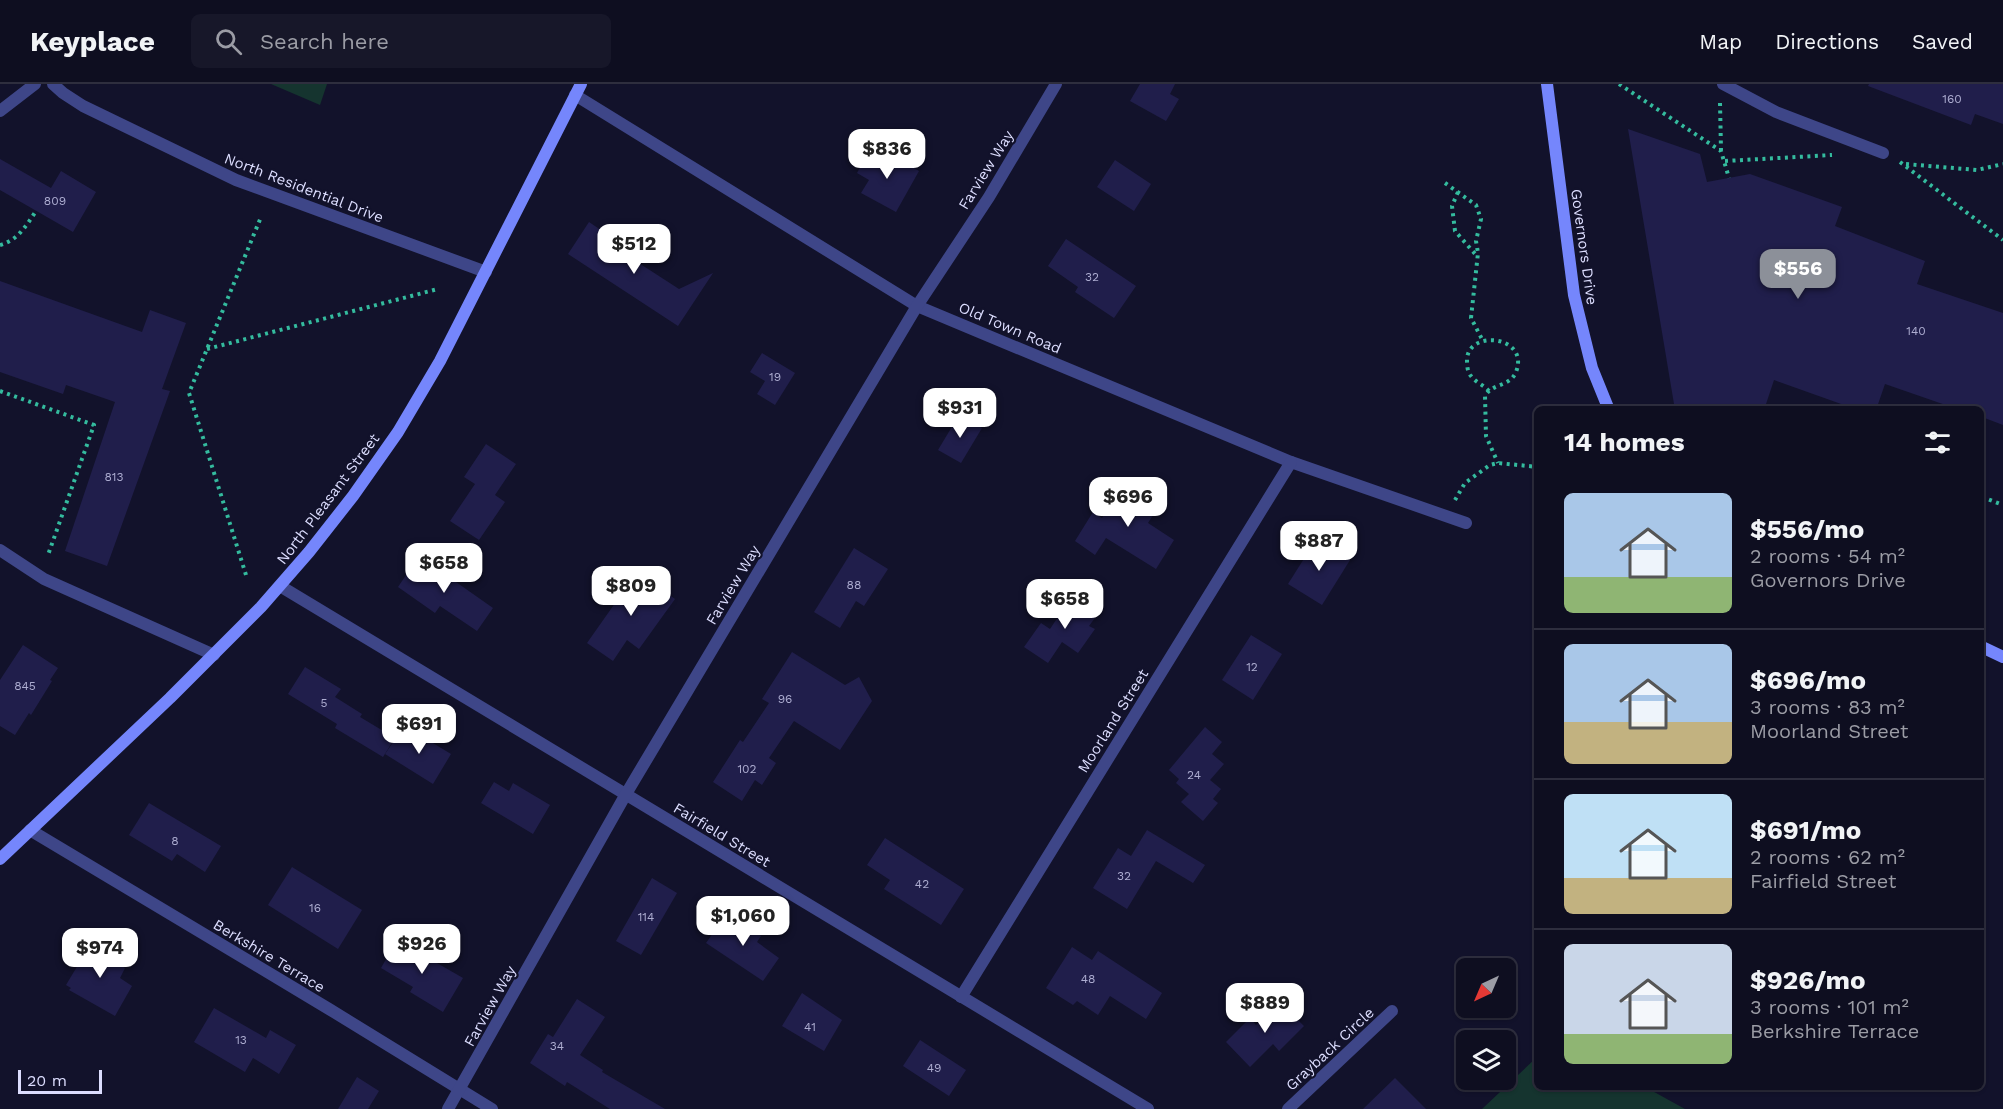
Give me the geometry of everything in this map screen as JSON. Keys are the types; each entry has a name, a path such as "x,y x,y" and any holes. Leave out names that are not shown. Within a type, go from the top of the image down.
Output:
{"main road":[{"name":"Governors Drive","path":"1547,84 1576,304 1592,368 1607,406"},
{"name":"North Pleasant Street","path":"0,859 214,656 280,586 347,505 398,432 440,361 578,90"},
{"path":"1984,648 2003,657"}],"street":[{"path":"0,111 34,84"},
{"name":"North Residential Drive","path":"53,84 83,106 236,180 486,272"},
{"name":"Farview Way","path":"448,1109 626,794 917,306 989,197 1056,84"},
{"name":"Old Town Road","path":"578,90 917,306 1291,462 1466,523"},
{"path":"1721,90 1883,153"},
{"name":"Moorland Street","path":"961,997 1291,462"},
{"path":"1,551 44,579 214,656"},
{"name":"Fairfield Street","path":"280,586 1148,1109"},
{"name":"Berkshire Terrace","path":"30,830 492,1109"},
{"name":"Grayback Circle","path":"1288,1109 1392,1011"}],"path":[{"path":"1619,84 1721,151"},
{"path":"1721,90 1721,151 1729,178"},
{"path":"1883,153 1904,164 2003,240"},
{"path":"1725,161 1838,155"},
{"path":"1904,164 1977,170 2003,164"},
{"path":"1445,183 1476,206 1481,219 1476,240 1478,258 1471,318 1484,341"},
{"path":"1458,192 1452,206 1455,231 1478,258"},
{"path":"0,245 10,242 24,230 36,211"},
{"path":"246,575 189,393 261,218"},
{"path":"207,350 438,289"},
{"path":"1489,391 1472,379 1467,364 1470,348 1484,341 1508,343 1517,355 1515,373 1510,381 1489,391 1485,396 1486,436 1498,463"},
{"path":"0,390 94,425 48,555"},
{"path":"1446,516 1466,483 1490,465 1498,463 1534,467"},
{"path":"1984,498 2003,505"}],"green space":[{"path":"271,84 327,84 320,105"},
{"path":"1534,1060 1534,1090 1651,1090 1685,1109 1482,1109 1502,1090 1516,1090 1516,1077"}],"building":[{"path":"1140,84 1175,84 1170,94 1179,99 1166,121 1130,101"},
{"path":"1869,84 2003,84 2003,124 1975,114 1971,125 1868,86"},
{"path":"1628,129 1700,154 1707,182 1750,174 1842,207 1835,226 1925,261 1917,284 2003,313 2003,425 1984,418 1984,406 1948,406 1885,384 1877,406 1847,406 1774,380 1765,406 1674,406"},
{"path":"885,151 919,171 896,212 861,193 869,180 857,173 867,154 880,161"},
{"path":"0,159 51,188 61,171 96,192 73,232 0,190"},
{"path":"1115,160 1151,184 1134,211 1097,187"},
{"path":"589,222 632,251 628,256 679,289 713,273 678,326 568,254"},
{"path":"1066,239 1136,286 1114,318 1075,292 1078,287 1048,266"},
{"path":"0,281 142,332 150,310 186,323 162,389 170,391 107,566 65,551 115,402 66,385 63,394 0,372"},
{"path":"762,353 795,373 775,405 757,394 765,381 750,372"},
{"path":"959,415 982,428 961,463 938,450"},
{"path":"486,444 516,464 495,495 505,502 479,540 450,521 475,484 464,477"},
{"path":"1124,482 1160,504 1148,523 1174,540 1156,569 1106,538 1095,555 1075,541 1093,512 1102,518"},
{"path":"1317,538 1350,560 1322,605 1288,584"},
{"path":"854,548 888,569 864,606 856,601 840,628 814,612"},
{"path":"419,556 493,608 477,631 440,606 435,613 398,587"},
{"path":"637,572 675,599 639,649 627,640 613,661 587,643"},
{"path":"1074,593 1100,611 1089,626 1095,629 1078,653 1062,642 1048,663 1024,647 1041,623 1050,629"},
{"path":"1251,635 1282,654 1253,700 1222,680"},
{"path":"23,645 58,668 31,715 29,713 15,735 0,726 0,680"},
{"path":"792,652 845,685 859,677 872,701 840,750 794,721 769,758 776,763 762,785 755,780 742,801 713,782 740,740 743,742 769,703 762,699"},
{"path":"305,667 341,689 335,697 362,714 360,717 395,738 383,757 335,728 337,724 288,694"},
{"path":"1205,727 1222,742 1212,754 1224,764 1210,780 1221,789 1213,799 1218,803 1203,821 1181,802 1189,794 1176,783 1179,779 1169,770"},
{"path":"402,729 411,735 413,731 451,754 433,784 385,754"},
{"path":"494,782 509,791 513,783 550,805 533,834 481,803"},
{"path":"149,803 221,846 205,872 177,854 172,861 129,835"},
{"path":"1147,830 1205,865 1193,883 1156,861 1127,909 1093,888 1118,848 1131,856"},
{"path":"885,838 964,889 941,925 884,889 890,880 867,865"},
{"path":"292,867 362,910 338,949 268,905"},
{"path":"652,878 677,893 641,955 616,941"},
{"path":"727,913 761,936 757,942 779,958 763,981 706,943"},
{"path":"397,940 463,978 443,1012 410,992 413,987 381,968"},
{"path":"95,941 119,955 115,962 125,968 120,978 132,986 115,1016 69,990 71,988 66,985 90,945 92,946"},
{"path":"1072,947 1092,960 1098,951 1162,993 1146,1019 1110,996 1098,1015 1077,1001 1073,1005 1046,988"},
{"path":"802,993 842,1020 824,1051 782,1026"},
{"path":"577,999 605,1017 580,1055 603,1070 602,1072 665,1109 610,1109 567,1082 565,1086 530,1063 548,1034 553,1037"},
{"path":"1280,1002 1304,1026 1279,1051 1273,1044 1250,1067 1226,1042 1250,1018 1256,1025"},
{"path":"214,1008 266,1038 270,1030 296,1045 279,1074 253,1058 245,1072 194,1042"},
{"path":"920,1040 966,1070 949,1096 903,1066"},
{"path":"357,1077 379,1091 368,1109 338,1109"},
{"path":"1395,1078 1426,1109 1363,1109"}]}
